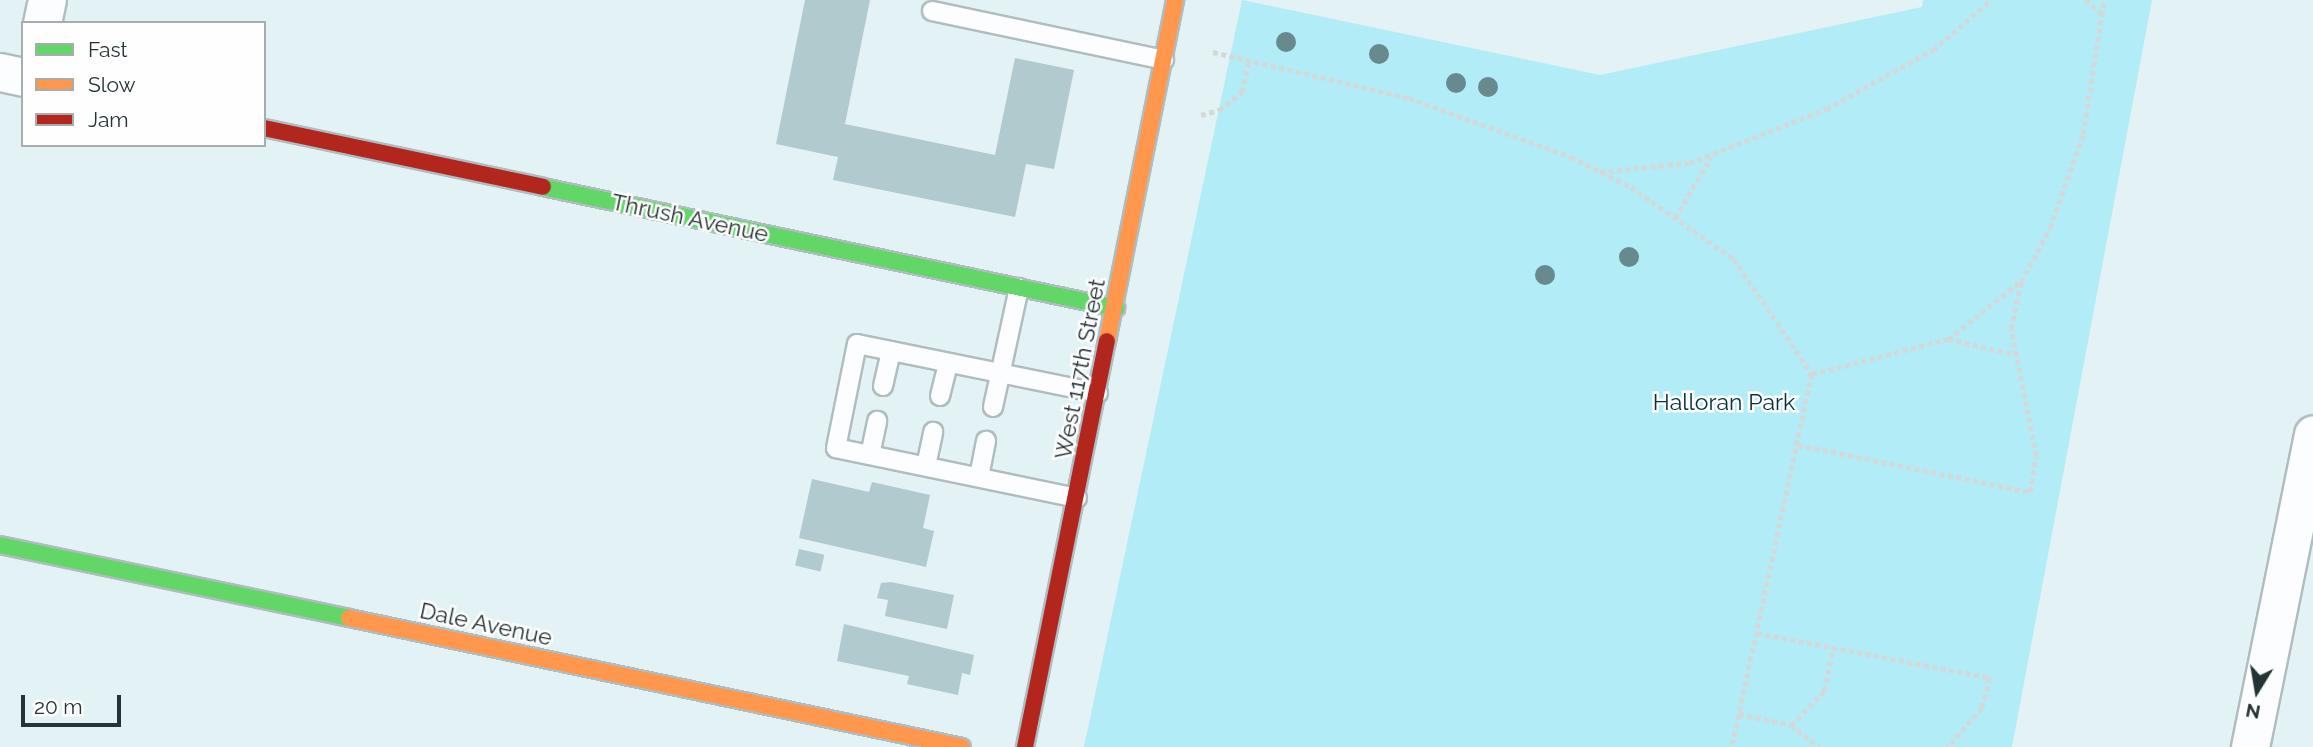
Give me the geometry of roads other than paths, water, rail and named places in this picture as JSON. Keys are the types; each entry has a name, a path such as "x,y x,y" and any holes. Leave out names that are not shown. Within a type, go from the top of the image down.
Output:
{"street":[{"path":"43,21 47,0"},
{"name":"West 117th Street","path":"1025,747 1116,308 1175,0"},
{"path":"0,72 21,77"},
{"name":"Thrush Avenue","path":"266,128 1116,308"},
{"path":"2250,747 2313,434"},
{"name":"Dale Avenue","path":"0,545 962,747"}],"lane":[{"path":"932,11 1164,60"},
{"path":"993,407 1019,288"},
{"path":"1077,498 836,448 857,344 1098,393"},
{"path":"883,386 891,351"},
{"path":"940,397 947,363"},
{"path":"870,455 877,421"},
{"path":"926,466 933,432"},
{"path":"979,477 986,441"}],"park label":[{"name":"Halloran Park","path":"1724,402"}]}
